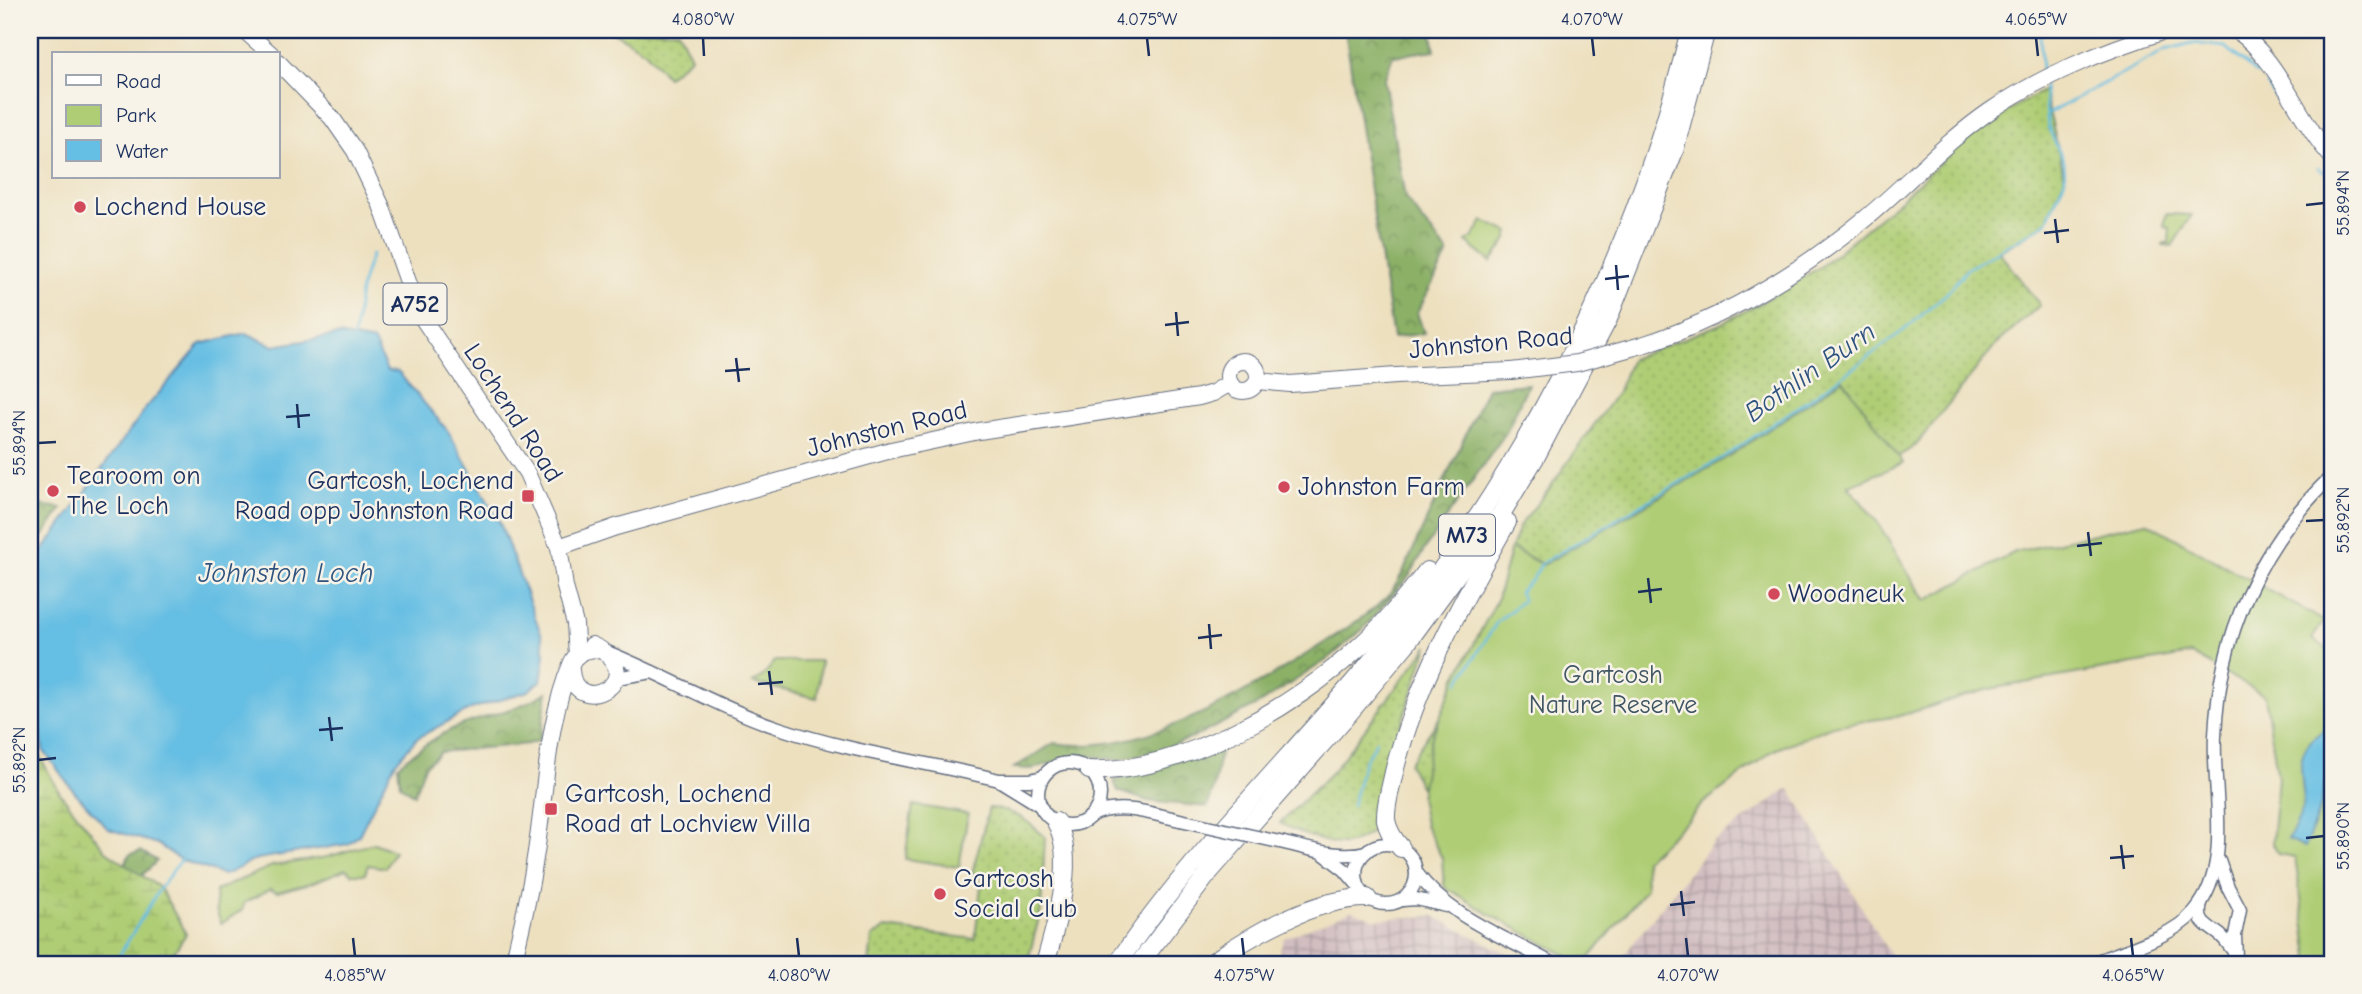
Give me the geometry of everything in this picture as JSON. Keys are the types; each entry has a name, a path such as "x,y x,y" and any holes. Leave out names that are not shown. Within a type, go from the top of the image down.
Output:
{"highway":[{"name":"M73","path":"1117,964 1203,854 1364,669 1451,558 1517,454 1575,348 1619,246 1647,174 1690,30"},
{"name":"M73","path":"1139,964 1210,871 1406,644 1501,514 1548,435 1608,319 1674,151 1706,30"},
{"path":"1089,770 1129,769 1189,751 1225,736 1294,697 1361,646 1397,607 1449,542 1492,481 1575,348"},
{"path":"1401,848 1389,831 1386,815 1395,769 1410,721 1445,638 1548,444 1582,372"},
{"path":"1045,964 1057,916 1065,856 1061,831 1056,822"},
{"path":"1210,964 1259,934 1319,906 1363,892"}],"main road":[{"path":"244,30 269,52"},
{"name":"Johnston Road","path":"1258,381 1290,384 1511,371 1577,363 1642,345 1689,328 1744,302 1816,257 1868,216 1934,155 1989,112 2024,90 2103,52 2168,30"},
{"path":"2236,30 2268,63 2314,135 2332,157"},
{"name":"Lochend Road","path":"280,64 332,118 355,151 381,205 419,313 527,473 559,547 565,587 575,624 574,663"},
{"name":"Johnston Road","path":"1230,383 1230,369 1242,361 1255,366 1258,381"},
{"name":"Johnston Road","path":"1230,383 1242,391 1252,388 1258,381"},
{"name":"Johnston Road","path":"559,547 615,527 891,450 991,429 1199,397 1213,393 1230,383"},
{"name":"Lochend Road","path":"575,624 591,645 603,651"},
{"path":"591,649 603,651 613,659 617,668 616,678 603,693 596,695 583,692 573,682 574,663 591,649"},
{"name":"A752","path":"513,964 536,858 558,709 574,663"},
{"path":"558,709 583,692"}],"street":[{"path":"2218,857 2199,909 2201,921 2236,956 2236,923 2240,910 2225,881 2218,857 2215,737 2220,681 2230,638 2245,598 2267,556 2300,508 2332,476"},
{"path":"603,651 721,705 802,735 999,780 1030,780 1043,777"},
{"path":"616,678 652,672"},
{"path":"1137,811 1110,799 1089,770 1076,763 1054,766 1043,777 1038,788 1044,813 1056,822 1074,824 1110,809 1137,811 1321,852 1351,855 1383,845 1401,848 1411,858 1416,872 1426,886 1447,906 1553,964"},
{"path":"999,780 1041,806"},
{"path":"1090,816 1099,801 1099,786"},
{"path":"1321,852 1345,870 1363,892 1384,905 1416,899 1447,906"},
{"path":"1363,892 1356,872 1357,864 1366,852"},
{"path":"1402,900 1413,888 1416,872"},
{"path":"2168,932 2216,892 2229,894 2234,898"},
{"path":"2090,964 2168,932 2189,928 2227,930 2236,923"}],"shaded area":[{"path":"1789,788 1896,964 1617,964 1713,842"},
{"path":"1352,911 1375,919 1434,916 1527,964 1276,964 1284,938"}],"green space":[{"path":"610,30 678,30 691,57 667,77 646,52"},
{"path":"1345,30 1431,30 1435,50 1393,56 1384,80 1405,198 1448,253 1417,313 1424,333 1393,338"},
{"path":"2044,90 2065,179 2046,223 1999,252 2040,305 1997,343 1915,446 1849,487 1926,600 1503,703 1435,818 1409,763 1500,628 1538,562 1511,548 1520,525 1618,391 1631,359 1718,325 1820,267 1900,200 1953,150 1994,119"},
{"path":"2166,214 2192,215 2172,246 2163,245 2169,243 2170,228 2164,227"},
{"path":"1483,221 1509,232 1491,262 1466,242 1473,237"},
{"name":"Gartcosh Nature Reserve","path":"1843,379 1903,463 1848,486 1876,520 1925,601 2015,552 2146,522 2324,621 2312,639 2332,652 2332,964 2310,964 2295,857 2278,854 2272,842 2278,778 2265,696 2191,654 1989,689 1899,716 1832,726 1774,750 1702,804 1645,860 1646,889 1588,960 1575,960 1489,914 1444,886 1442,858 1425,825 1420,797 1431,739 1455,680 1496,602 1511,548 1543,565 1731,455"},
{"path":"1528,384 1507,431 1424,550 1410,575 1363,629 1328,659 1259,704 1167,748 1120,760 1080,755 1031,769 1014,768 1054,743 1087,745 1121,741 1190,719 1255,685 1370,612 1386,598 1401,576 1487,388"},
{"path":"30,504 62,508 30,556"},
{"path":"1428,646 1381,784 1375,829 1356,841 1337,844 1311,837 1280,823 1333,771"},
{"path":"775,661 821,661 817,698 753,683 764,675"},
{"path":"547,692 540,740 528,744 440,752 425,766 414,794 400,785 398,765 435,738 459,726 515,708"},
{"path":"30,739 60,793 106,851 160,888 186,934 166,964 30,964"},
{"path":"1221,748 1214,788 1207,807 1148,801 1118,791 1114,781 1184,757"},
{"path":"913,805 968,814 959,867 905,859"},
{"path":"989,808 1020,817 1045,837 1041,910 1027,964 869,964 872,937 886,928 975,939 982,877 972,873"},
{"path":"374,843 394,851 385,868 368,865 365,874 352,874 346,869 314,882 277,892 270,889 244,903 243,909 221,924 216,909 215,891 272,866 327,857"},
{"path":"141,851 157,861 136,881 117,880 130,854"}],"water":[{"name":"Johnston Loch","path":"246,333 274,346 339,335 374,342 387,371 398,372 448,431 500,523 542,636 545,655 541,681 528,691 471,709 417,738 395,763 359,835 348,844 257,859 223,875 181,860 157,844 108,829 74,791 43,750 40,729 30,710 30,589 37,559 146,408 201,344"},
{"path":"2332,724 2332,773 2325,782 2320,808 2305,847 2288,839 2302,810 2302,756 2312,740"}],"waterway":[{"name":"Bothlin Burn","path":"2040,30 2042,72"},
{"path":"2048,114 2165,50 2192,43 2226,47 2257,74"},
{"path":"2267,84 2296,131"},
{"name":"Bothlin Burn","path":"1459,682 1497,622 1523,600 1519,592 1532,580 1542,563 1730,453 1837,380 1908,327 1947,293 1967,269 2046,223 2065,179 2064,162 2048,127 2044,86"},
{"path":"2318,168 2332,177"},
{"path":"353,338 361,287 372,254"},
{"name":"Bothlin Burn","path":"1352,806 1364,762 1376,741"},
{"path":"114,964 160,888 181,860"}],"place":[{"name":"Lochend House","path":"80,207"},
{"name":"Johnston Farm","path":"1284,487"},
{"name":"Tearoom on The Loch","path":"53,491"},
{"name":"Gartcosh, Lochend Road opp Johnston Road","path":"528,496"},
{"name":"Woodneuk","path":"1774,594"},
{"name":"Gartcosh, Lochend Road at Lochview Villa","path":"551,809"},
{"name":"Gartcosh Social Club","path":"940,894"}]}
